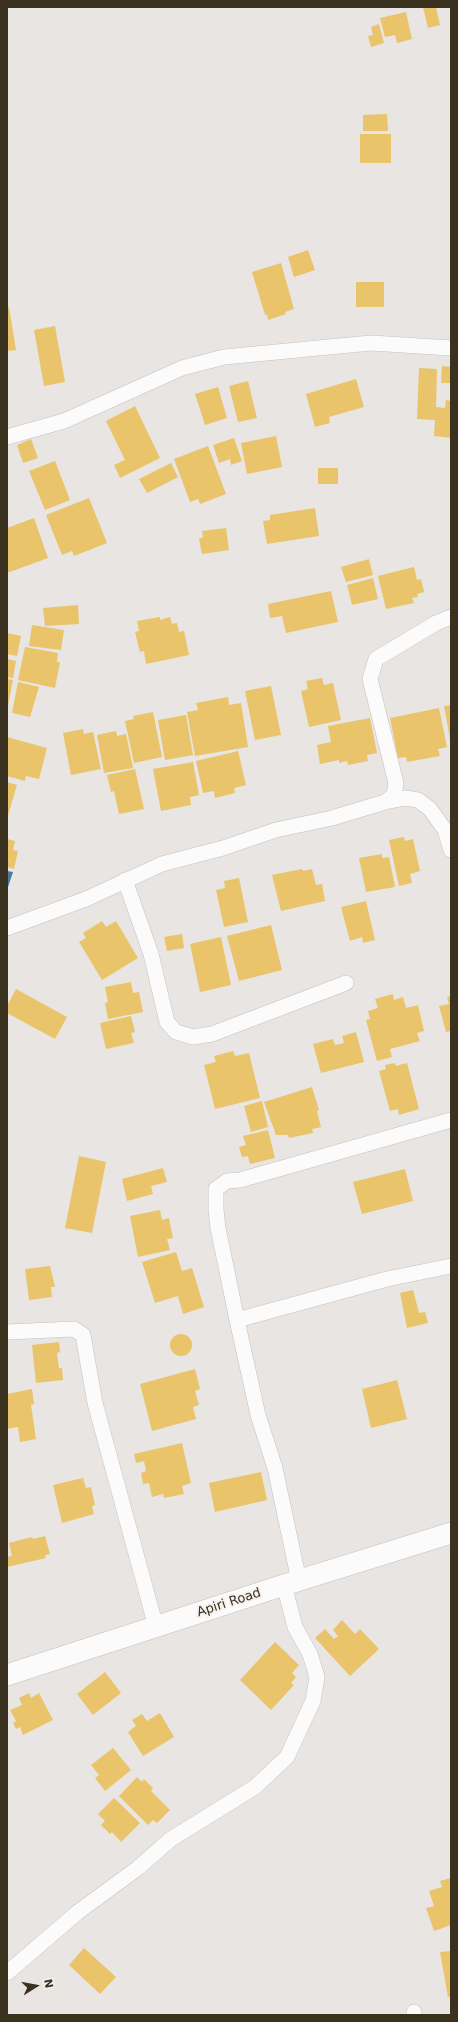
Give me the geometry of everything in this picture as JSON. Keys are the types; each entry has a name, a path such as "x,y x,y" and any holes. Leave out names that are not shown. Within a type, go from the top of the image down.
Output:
{"street":[{"path":"7,437 64,421 182,368 224,357 371,343 451,348"},
{"path":"385,802 394,795 396,783 370,679 376,659 436,623 451,617"},
{"path":"7,928 86,899 162,864 223,848 276,830 332,818 385,802 405,798 418,800 430,810 445,830 451,850"},
{"path":"125,880 152,954 167,1022 176,1032 193,1037 212,1034 346,983"},
{"path":"7,1973 78,1912 138,1868 171,1839 255,1787 287,1757 313,1700 317,1677 310,1654 295,1627 292,1583 275,1468 251,1387 218,1228 216,1189 227,1182 240,1180 451,1120"},
{"path":"237,1320 387,1279 451,1266"},
{"path":"7,1332 74,1330 83,1335 95,1403 156,1627"},
{"name":"Apiri Road","path":"7,1676 451,1533"}],"building: Homes":[{"path":"423,7 436,7 440,25 428,28"},
{"path":"406,12 412,39 397,43 395,35 385,37 380,18"},
{"path":"379,24 384,43 371,47 368,36 373,35 371,27"},
{"path":"387,114 388,131 363,131 363,115"},
{"path":"360,134 391,134 391,163 360,163"},
{"path":"308,250 315,270 294,277 288,257"},
{"path":"281,263 294,309 285,312 286,314 268,320 267,314 265,315 252,272"},
{"path":"356,282 384,282 384,307 356,307"},
{"path":"7,307 9,307 16,350 7,351"},
{"path":"55,326 65,382 44,386 34,330"},
{"path":"442,366 451,367 451,383 441,383"},
{"path":"419,368 437,369 436,407 445,408 446,400 451,401 451,438 434,436 435,420 417,419"},
{"path":"356,379 364,407 329,417 330,423 315,427 306,394"},
{"path":"248,381 257,418 238,422 229,386"},
{"path":"218,387 227,418 205,425 195,394"},
{"path":"135,406 160,458 120,478 114,465 125,460 106,421"},
{"path":"276,436 282,467 247,474 241,443"},
{"path":"234,438 242,461 231,465 230,459 219,463 213,445"},
{"path":"31,439 38,458 23,463 17,445"},
{"path":"208,446 226,494 200,504 198,499 190,502 174,459"},
{"path":"55,461 70,500 45,510 29,471"},
{"path":"171,463 178,477 147,493 139,479"},
{"path":"318,468 338,468 338,484 318,484"},
{"path":"89,498 107,543 74,556 72,551 62,555 46,515"},
{"path":"315,508 319,536 267,544 263,521 270,520 270,515"},
{"path":"34,518 48,558 7,573 7,528"},
{"path":"226,528 229,550 202,554 199,539 203,537 202,531"},
{"path":"369,559 373,575 346,582 341,567"},
{"path":"414,567 417,580 421,579 424,592 417,594 418,597 412,598 414,603 386,609 378,576"},
{"path":"373,578 378,599 352,605 347,585"},
{"path":"331,591 338,622 286,633 282,616 270,618 268,604"},
{"path":"78,605 79,624 45,626 43,608"},
{"path":"160,617 160,620 170,617 172,624 177,623 179,632 184,631 189,655 146,664 144,651 140,652 135,632 139,631 137,621"},
{"path":"32,625 64,630 61,650 29,646"},
{"path":"7,633 21,636 17,656 7,654"},
{"path":"25,647 58,653 57,662 60,662 55,688 18,680"},
{"path":"7,659 16,661 13,678 7,677"},
{"path":"322,678 324,685 333,683 341,720 309,727 301,691 308,689 306,681"},
{"path":"7,679 13,680 8,706 7,706"},
{"path":"18,682 39,687 30,717 12,713"},
{"path":"271,686 281,735 255,740 245,691"},
{"path":"228,697 229,705 241,703 248,747 195,756 187,712 198,710 196,703"},
{"path":"451,705 451,739 450,739 444,706"},
{"path":"439,708 447,747 438,749 440,756 407,762 406,757 398,758 390,718"},
{"path":"153,712 162,757 134,763 125,721 134,719 133,716"},
{"path":"186,715 193,755 165,760 158,720"},
{"path":"370,718 377,753 367,755 368,761 348,765 347,761 339,763 339,760 320,764 317,745 331,742 328,726"},
{"path":"83,729 84,734 93,732 101,769 71,775 63,733"},
{"path":"116,731 117,736 126,734 133,768 104,773 97,735"},
{"path":"7,737 47,748 39,779 26,776 25,781 7,776"},
{"path":"238,751 246,785 234,788 235,793 215,798 214,791 203,793 196,761"},
{"path":"193,762 199,795 190,797 191,805 161,811 153,769"},
{"path":"135,769 144,809 119,814 114,791 111,792 107,775"},
{"path":"7,782 17,785 7,819"},
{"path":"404,837 405,841 413,839 420,871 410,874 412,883 399,886 389,840"},
{"path":"7,839 15,841 13,850 18,851 14,869 7,867"},
{"path":"382,854 382,858 389,857 395,887 366,892 359,858"},
{"path":"302,869 303,871 312,869 316,885 322,884 325,901 281,911 272,875"},
{"path":"239,878 248,922 224,927 216,890 225,888 224,881"},
{"path":"366,901 375,940 363,943 362,937 350,941 341,907"},
{"path":"102,921 106,927 116,921 138,958 102,980 79,942 86,938 83,933"},
{"path":"271,925 282,970 239,981 227,936"},
{"path":"182,934 184,948 167,951 164,937"},
{"path":"221,937 231,985 200,992 190,944"},
{"path":"131,982 133,993 139,992 143,1012 108,1019 105,1003 108,1002 105,987"},
{"path":"16,989 67,1017 55,1039 7,1013 7,1006"},
{"path":"393,994 394,1000 403,997 406,1008 418,1005 424,1031 417,1033 420,1041 390,1049 392,1057 377,1061 366,1020 370,1019 368,1011 378,1008 375,999"},
{"path":"451,996 451,1031 446,1032 439,1006 449,1004 447,997"},
{"path":"131,1016 135,1032 131,1033 134,1043 106,1049 100,1023"},
{"path":"356,1032 364,1062 321,1073 313,1044 333,1039 335,1045 344,1043 342,1036"},
{"path":"233,1051 235,1056 249,1053 260,1098 215,1109 204,1065 216,1062 214,1056"},
{"path":"395,1063 396,1066 407,1063 419,1109 399,1115 398,1109 390,1111 379,1071 386,1069 385,1065"},
{"path":"312,1087 319,1110 317,1111 321,1127 312,1129 313,1133 289,1138 288,1135 276,1135 264,1102"},
{"path":"262,1101 268,1127 251,1132 244,1106"},
{"path":"268,1130 275,1158 250,1164 248,1156 242,1157 239,1147 246,1145 243,1136"},
{"path":"79,1156 106,1162 92,1233 65,1228"},
{"path":"163,1168 167,1182 151,1186 153,1194 127,1201 122,1179"},
{"path":"405,1169 413,1201 362,1214 353,1182"},
{"path":"160,1210 162,1220 169,1218 173,1238 167,1239 170,1250 138,1257 130,1216"},
{"path":"176,1252 182,1271 192,1268 204,1307 183,1314 178,1296 155,1303 142,1262"},
{"path":"50,1266 55,1287 51,1287 52,1297 29,1300 25,1269"},
{"path":"413,1290 419,1313 425,1312 428,1323 407,1328 400,1293"},
{"path":"181,1334 189,1337 192,1345 189,1353 181,1356 173,1353 170,1345 173,1337"},
{"path":"59,1342 60,1352 57,1353 59,1368 62,1368 63,1380 36,1383 32,1345"},
{"path":"195,1369 200,1389 195,1391 199,1405 193,1407 196,1419 152,1431 140,1384"},
{"path":"397,1380 407,1419 371,1428 362,1389"},
{"path":"32,1389 34,1404 31,1405 36,1439 20,1442 18,1427 7,1429 7,1394"},
{"path":"182,1443 191,1483 182,1486 184,1494 164,1498 163,1494 152,1497 149,1483 143,1484 141,1473 146,1471 144,1461 136,1463 134,1454"},
{"path":"261,1472 267,1500 215,1512 209,1483"},
{"path":"83,1478 86,1488 91,1487 95,1505 92,1506 94,1514 62,1523 53,1485"},
{"path":"45,1536 50,1554 45,1555 46,1558 7,1567 7,1557 12,1556 9,1543 32,1537 33,1539"},
{"path":"342,1620 355,1634 360,1629 379,1649 350,1676 315,1638 325,1629 334,1639 338,1636 333,1630"},
{"path":"275,1642 299,1665 292,1673 296,1677 291,1683 294,1685 271,1710 240,1680"},
{"path":"105,1672 121,1693 93,1715 77,1694"},
{"path":"29,1693 31,1698 39,1693 53,1720 23,1735 20,1727 16,1729 13,1723 16,1721 10,1710 22,1705 19,1698"},
{"path":"160,1713 174,1737 143,1756 128,1732 136,1726 132,1720 142,1714 147,1721"},
{"path":"113,1748 131,1770 105,1791 95,1778 99,1775 91,1765"},
{"path":"137,1777 142,1782 144,1779 153,1788 151,1791 170,1810 157,1823 153,1820 148,1825 119,1796"},
{"path":"114,1798 140,1823 121,1842 112,1832 110,1834 101,1825 105,1821 98,1814"},
{"path":"451,1878 451,1925 434,1931 426,1908 434,1906 429,1891 442,1887 440,1881"},
{"path":"84,1948 116,1977 100,1994 69,1965"},
{"path":"451,1951 451,1996 448,1997 440,1952"}],"building: Public":[{"path":"7,871 13,872 7,890"}]}
